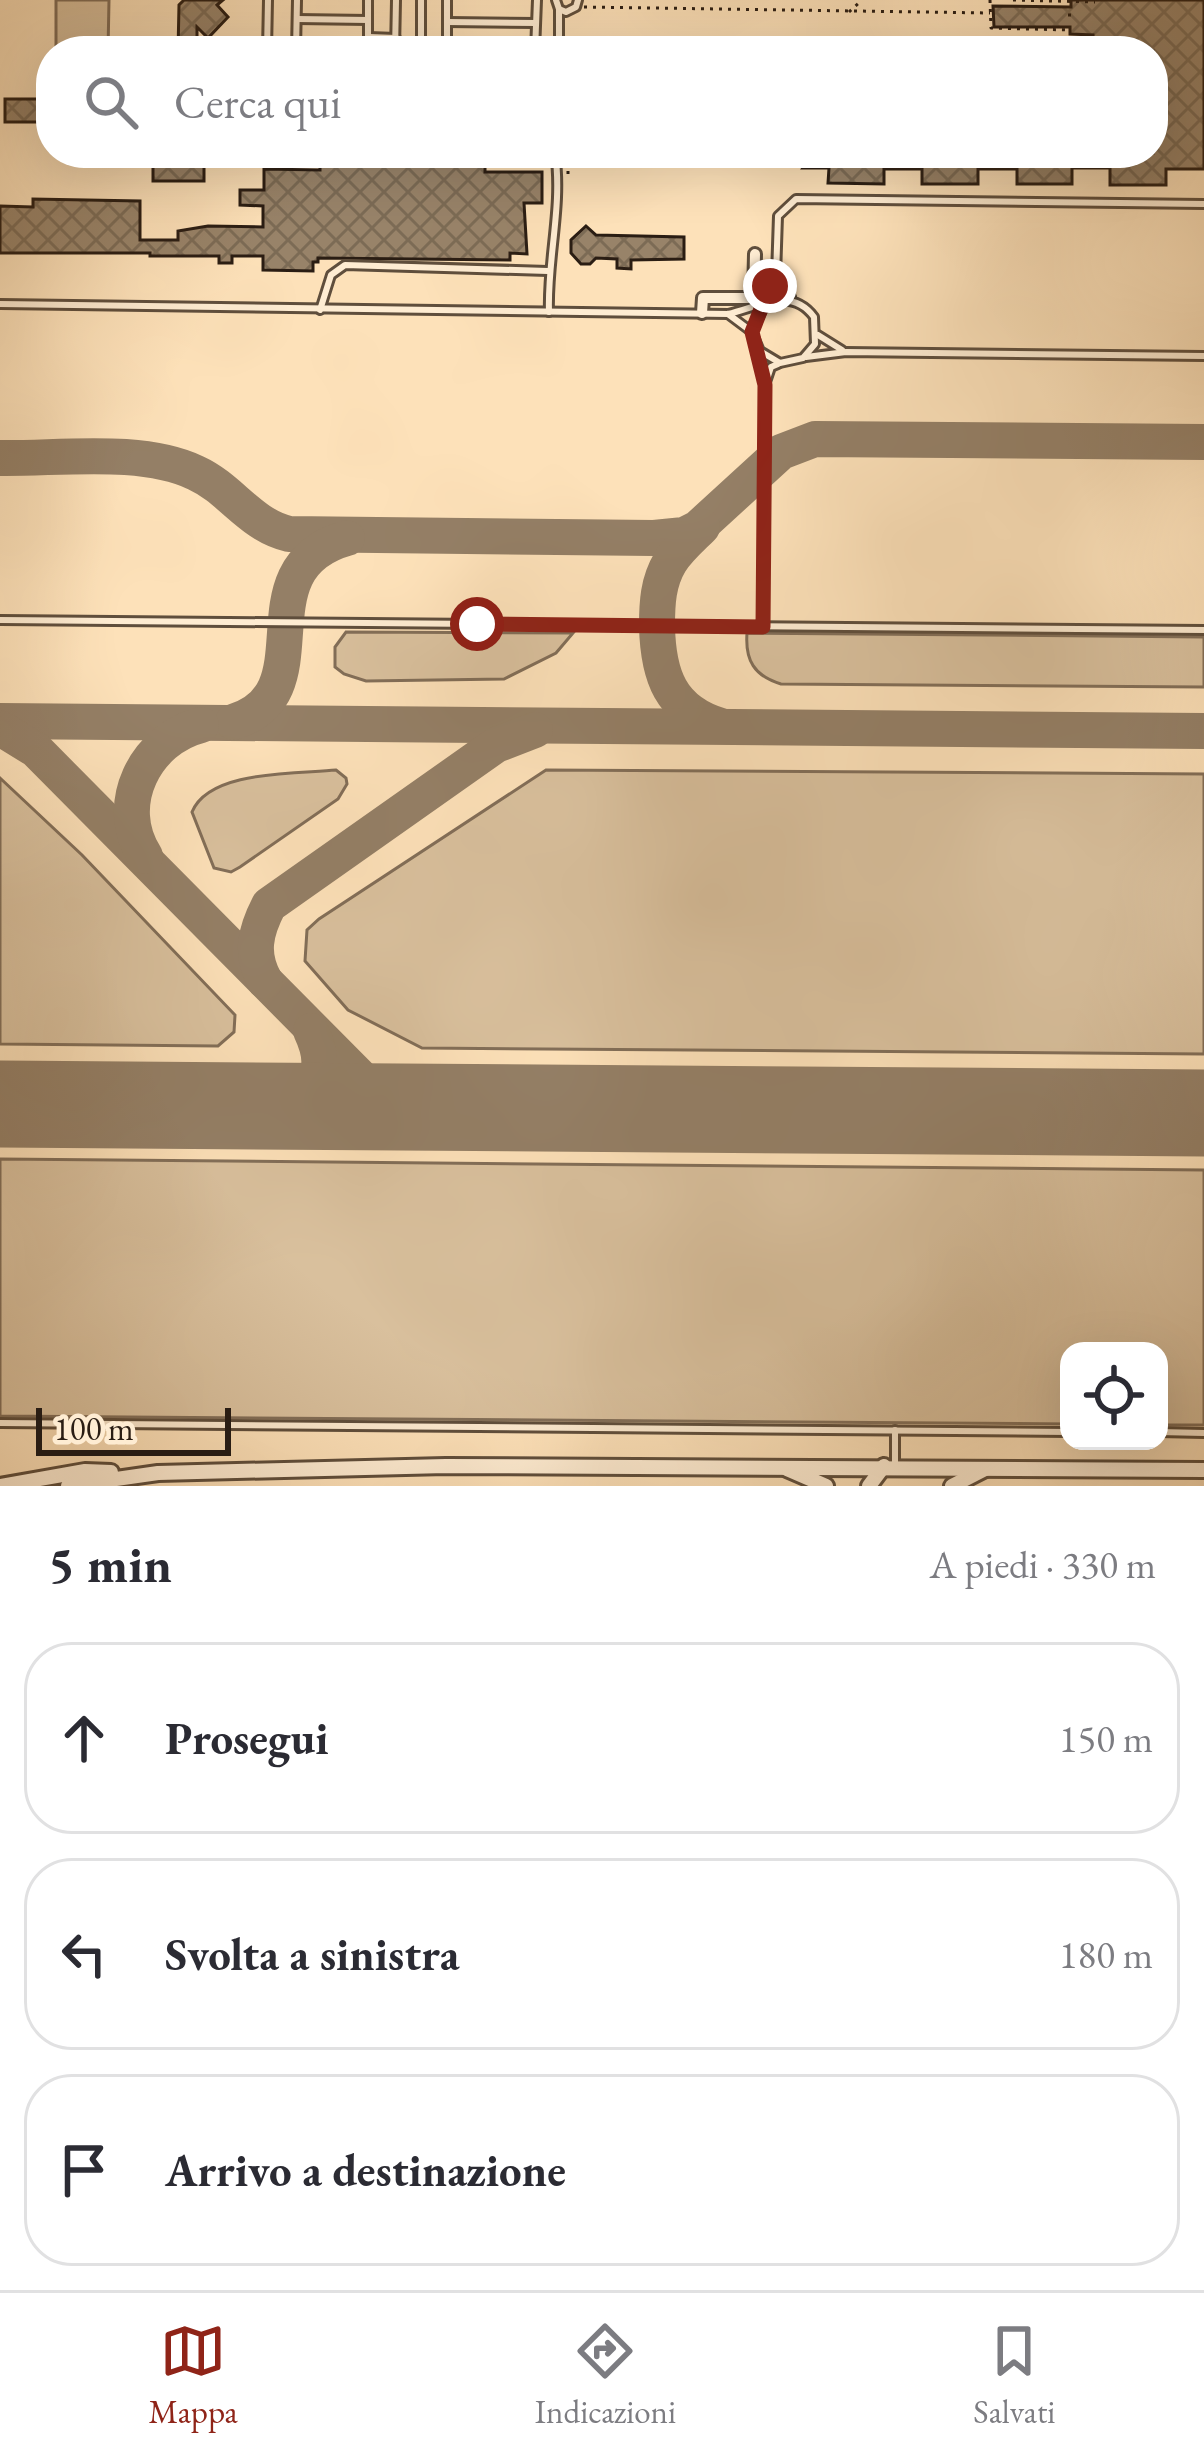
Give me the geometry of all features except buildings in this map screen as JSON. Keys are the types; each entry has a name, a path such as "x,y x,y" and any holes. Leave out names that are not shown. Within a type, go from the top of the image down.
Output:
{"street":[{"path":"702,314 703,298 754,298 755,254"},
{"path":"777,1465 826,1486"},
{"path":"0,1486 85,1471 777,1465 1204,1470"},
{"path":"869,1486 894,1466"},
{"path":"894,1466 916,1486"},
{"path":"952,1486 990,1467"},
{"path":"68,1486 158,1473"},
{"path":"109,1486 158,1473"}],"lane":[{"path":"267,36 268,0"},
{"path":"296,36 297,0"},
{"path":"368,0 368,36"},
{"path":"396,0 396,36"},
{"path":"421,36 422,0"},
{"path":"447,0 447,36"},
{"path":"536,36 537,0"},
{"path":"559,36 558,4 573,10 578,0"},
{"path":"297,19 368,20"},
{"path":"447,22 536,23"},
{"path":"549,312 548,271 558,202 556,168"},
{"path":"752,332 776,276 778,215 788,203 805,197 1204,204"},
{"path":"320,310 331,274 345,266 548,271"},
{"path":"776,276 793,300 814,317 817,335 803,358"},
{"path":"0,304 728,314 793,300"},
{"path":"728,314 752,332 765,385 763,627"},
{"path":"817,335 845,352"},
{"path":"760,351 779,363"},
{"path":"765,385 771,368 779,363 845,352 1204,356"},
{"path":"0,620 1204,630"},
{"path":"0,1423 1060,1432"},
{"path":"894,1466 895,1430"},
{"path":"1168,1432 1204,1433"}],"path":[{"path":"848,14 862,0"},
{"path":"990,0 991,28 1070,30"},
{"path":"1013,0 1095,2"},
{"path":"577,14 585,7 990,13"},
{"path":"568,168 568,174"}],"shaded area":[{"path":"56,0 109,0 108,36 56,36"},
{"path":"346,632 573,633 556,653 504,679 366,681 335,667 335,647"},
{"path":"747,633 1204,637 1204,687 781,684 753,666"},
{"path":"336,770 347,784 338,799 240,867 231,872 214,868 192,812 201,798 234,781"},
{"path":"546,770 1204,774 1204,1054 422,1048 348,1010 305,961 307,930"},
{"path":"0,778 82,855 235,1015 234,1032 218,1046 0,1044"},
{"path":"0,1159 1204,1170 1204,1425 1168,1425 1168,1342 1060,1342 1060,1424 0,1416"}],"taxiway":[{"path":"0,458 126,457 174,465 208,480 263,523 289,534 654,538 684,535 698,528 781,452 815,439 1204,442"},
{"path":"702,527 673,557 663,577 658,644 664,675 679,701 721,726"},
{"path":"233,722 261,707 276,685 296,576 314,554 347,538"},
{"path":"0,721 1204,731"},
{"path":"145,856 132,816 140,777 164,744 201,725"},
{"path":"0,728 36,750 366,1083 436,1107"},
{"path":"265,981 256,943 269,905 496,745 535,730"},
{"path":"269,1106 297,1096 314,1081 319,1060 311,1031"}],"runway":[{"path":"0,1104 1204,1113"}],"route":[{"path":"477,624 763,627 765,385 752,332 770,286"}]}
